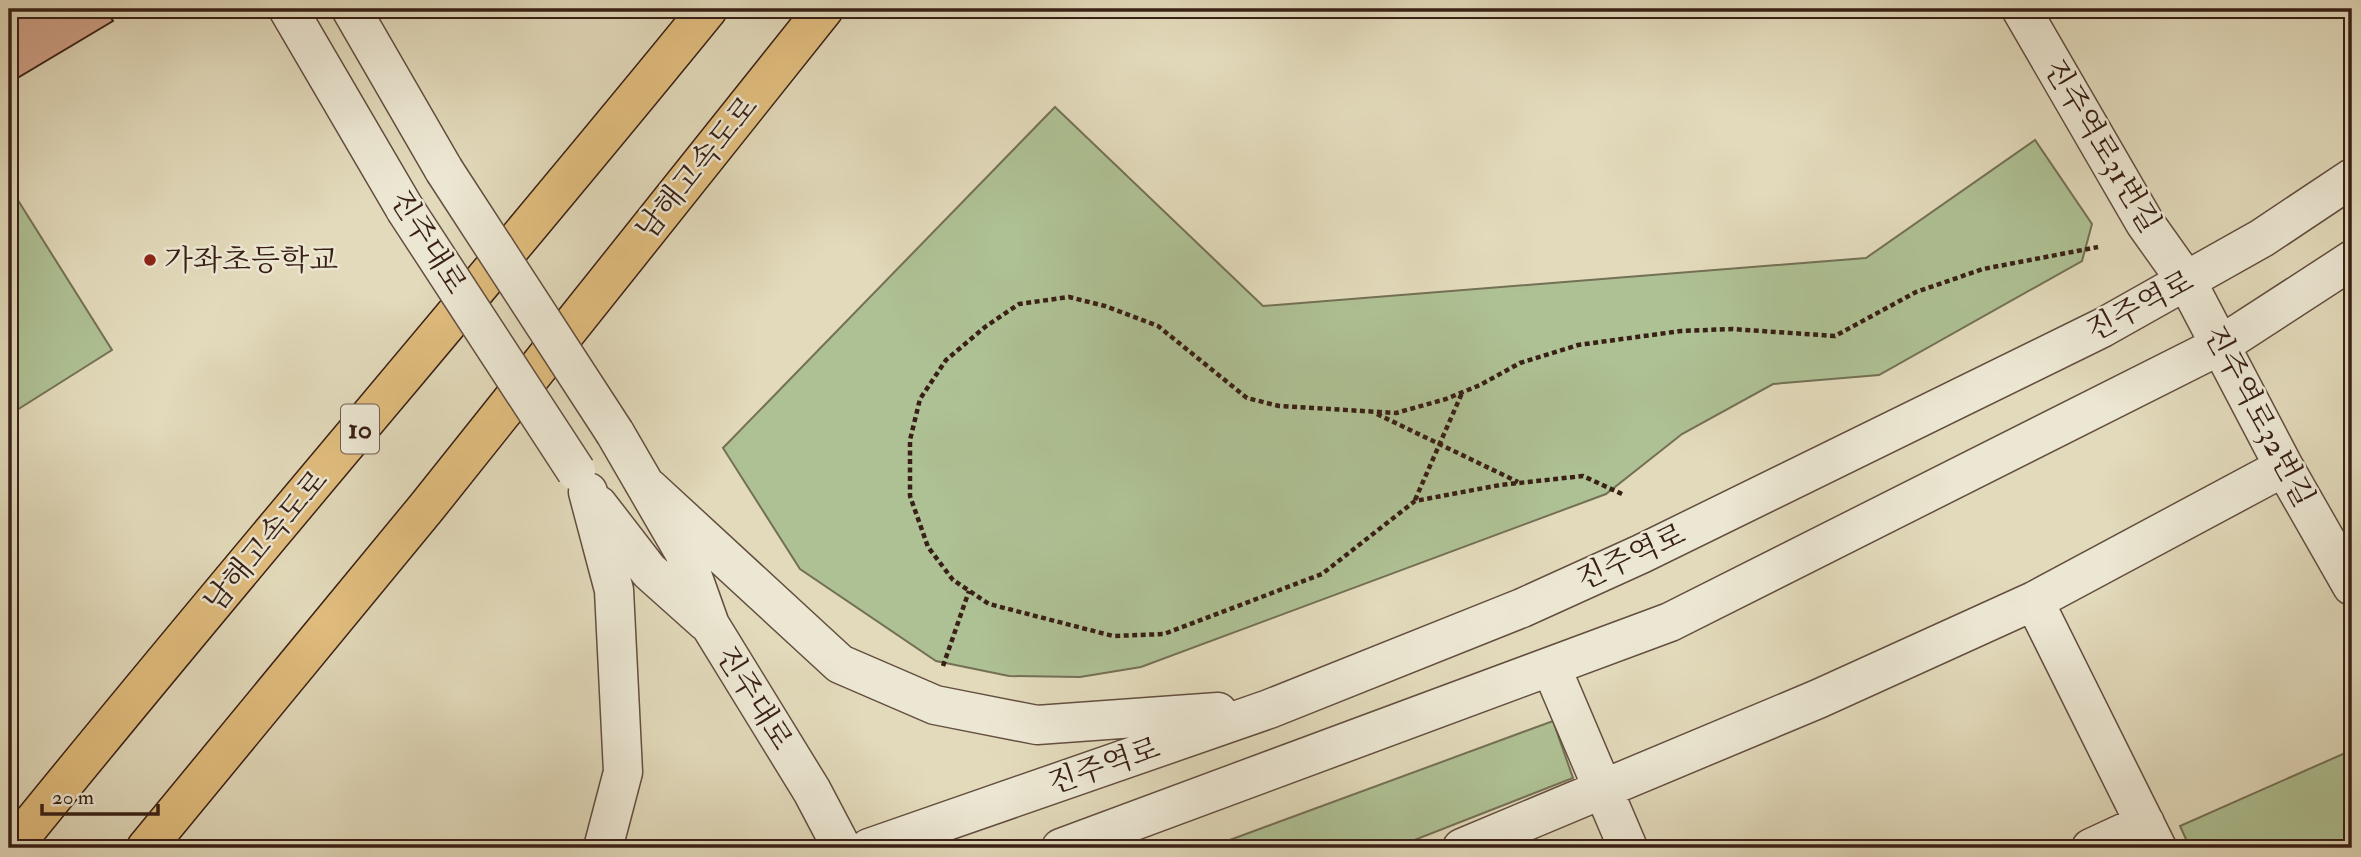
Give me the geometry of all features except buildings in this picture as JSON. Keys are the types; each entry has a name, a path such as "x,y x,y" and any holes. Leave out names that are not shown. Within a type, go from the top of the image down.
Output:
{"highway":[{"name":"남해고속도로","path":"12,848 126,707 552,201 708,9"},
{"name":"남해고속도로","path":"146,848 426,508 824,9"}],"street":[{"name":"진주대로","path":"288,9 405,209 582,481"},
{"name":"진주대로","path":"351,9 444,170 649,488 684,552 710,625 812,791 842,848"},
{"name":"진주역로31번길","path":"2021,9 2145,223 2187,282"},
{"name":"진주역로","path":"869,848 1269,709 1522,608 1641,554 2102,328 2262,238 2352,177"},
{"name":"진주역로","path":"1061,848 1670,622 2221,345 2352,260"},
{"name":"진주역로32번길","path":"2187,282 2284,467 2352,586"},
{"path":"1462,848 1818,699 2035,601 2284,467"},
{"path":"582,481 649,571 710,625"},
{"path":"582,481 614,590 623,772 603,848"},
{"path":"649,488 840,664 935,705 1037,725 1269,709"},
{"path":"2035,601 2151,836 2091,848"},
{"path":"1551,667 1629,848"}],"path":[{"path":"1462,392 1415,501 1322,575 1164,634 1113,636 989,604 953,580 928,547 910,496 910,440 920,399 946,360 985,327 1019,304 1069,298 1105,306 1158,326 1247,398 1279,406 1396,413 1462,392 1520,363 1578,345 1681,331 1732,329 1835,336 1916,292 1983,269 2098,247"},
{"path":"1374,412 1518,482"},
{"path":"1415,501 1518,482 1583,476 1622,494"},
{"path":"943,668 969,591"}],"green space":[{"path":"1055,107 1263,306 1866,258 2035,140 2092,224 2082,261 1879,375 1773,384 1682,434 1606,494 1141,667 1080,677 1009,676 936,661 800,569 723,448"},
{"path":"9,186 112,350 9,415"},
{"path":"1553,721 1573,778 1394,848 1208,848"},
{"path":"2352,750 2352,848 2190,848 2180,826"}],"place":[{"name":"가좌초등학교","path":"150,260"}]}
